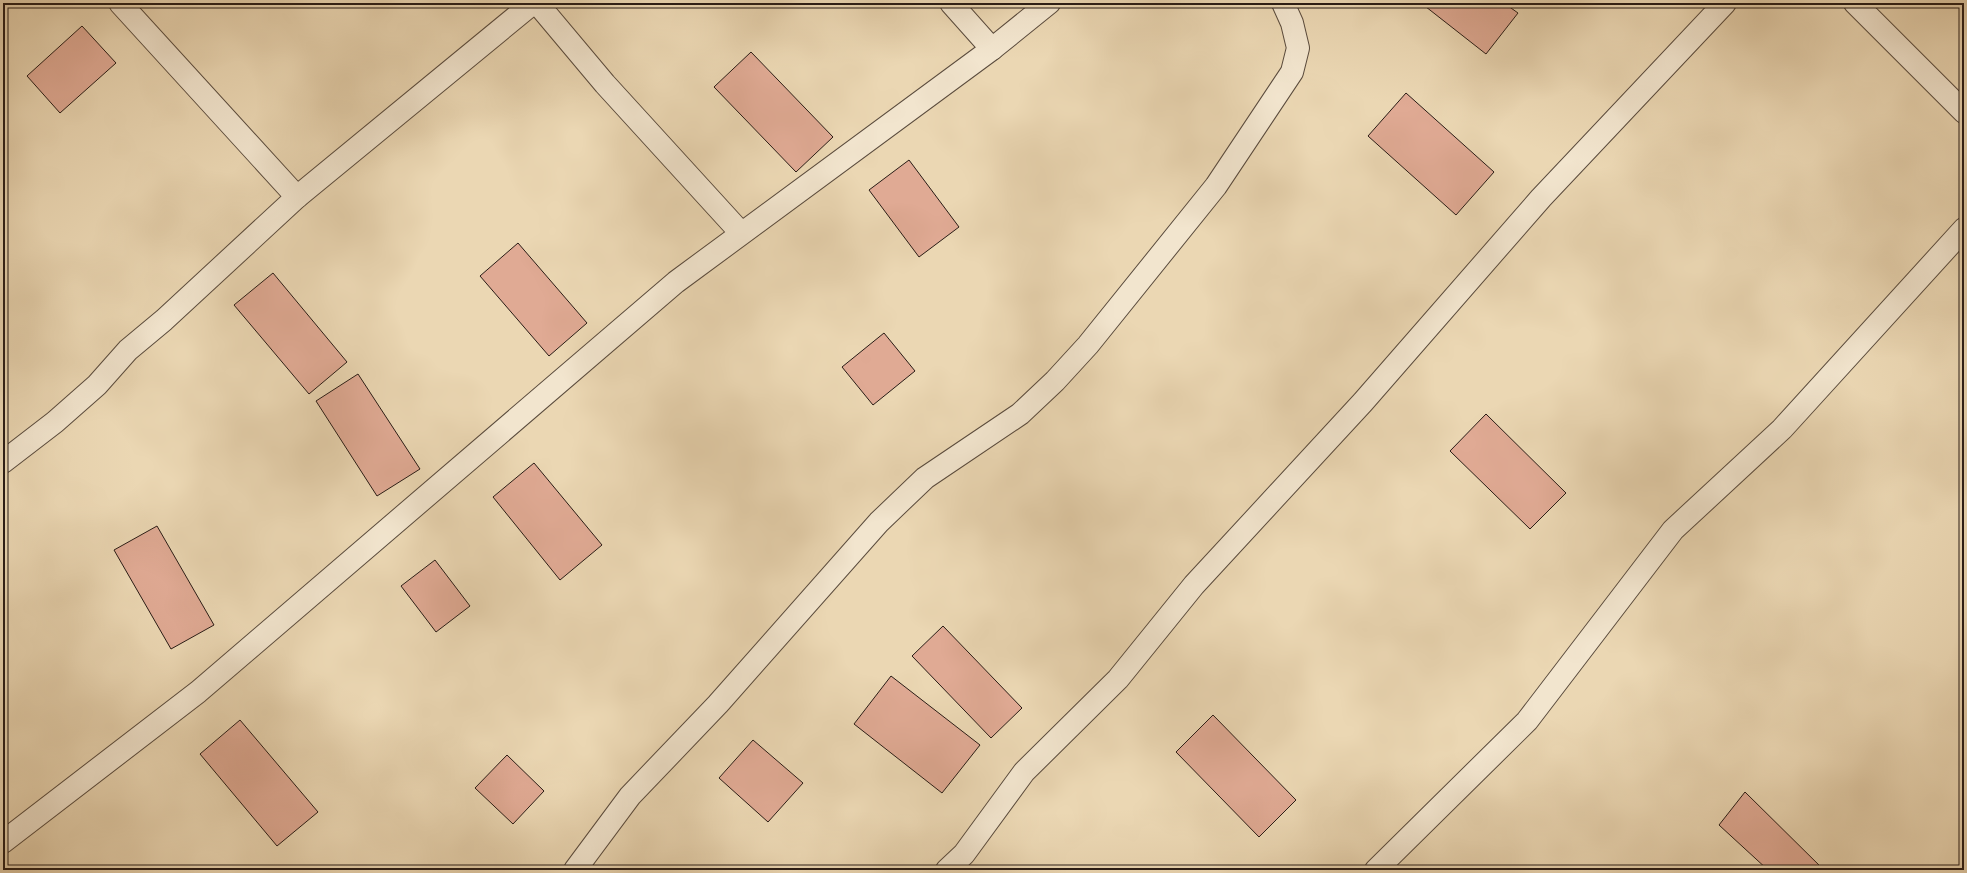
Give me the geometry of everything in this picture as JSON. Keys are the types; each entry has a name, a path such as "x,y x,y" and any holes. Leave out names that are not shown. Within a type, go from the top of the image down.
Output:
{"street":[{"path":"120,3 297,197"},
{"path":"3,462 55,422 96,385 128,350 164,320 297,197 534,3"},
{"path":"537,3 605,84 741,233"},
{"path":"951,3 992,49"},
{"path":"3,842 198,692 676,282 992,49 1049,3"},
{"path":"575,870 630,796 718,704 878,522 925,478 1020,414 1055,381 1088,345 1216,186 1292,72 1298,48 1292,23 1283,3"},
{"path":"947,870 964,854 1024,772 1118,679 1194,585 1363,402 1541,198 1724,3"},
{"path":"1855,3 1964,112"},
{"path":"1376,870 1527,722 1673,530 1782,429 1964,229"}],"building":[{"path":"1421,3 1504,3 1518,13 1486,54"},
{"path":"82,26 116,63 60,113 27,76"},
{"path":"751,52 833,137 796,172 714,87"},
{"path":"1406,93 1494,172 1456,215 1368,136"},
{"path":"909,160 959,227 919,257 869,190"},
{"path":"518,243 587,323 549,356 480,276"},
{"path":"273,273 347,362 309,394 234,305"},
{"path":"884,333 915,371 873,405 842,367"},
{"path":"358,374 420,469 377,496 316,401"},
{"path":"1486,414 1566,493 1530,529 1450,451"},
{"path":"534,463 602,545 560,580 493,497"},
{"path":"157,526 214,625 171,649 114,550"},
{"path":"435,560 470,606 436,632 401,586"},
{"path":"943,626 1022,708 991,738 912,656"},
{"path":"891,676 980,745 942,793 854,724"},
{"path":"1213,715 1296,800 1259,837 1176,752"},
{"path":"240,720 318,812 277,846 200,754"},
{"path":"753,740 803,783 768,822 719,778"},
{"path":"507,755 544,791 513,824 475,788"},
{"path":"1745,792 1824,870 1768,870 1719,825"}]}
